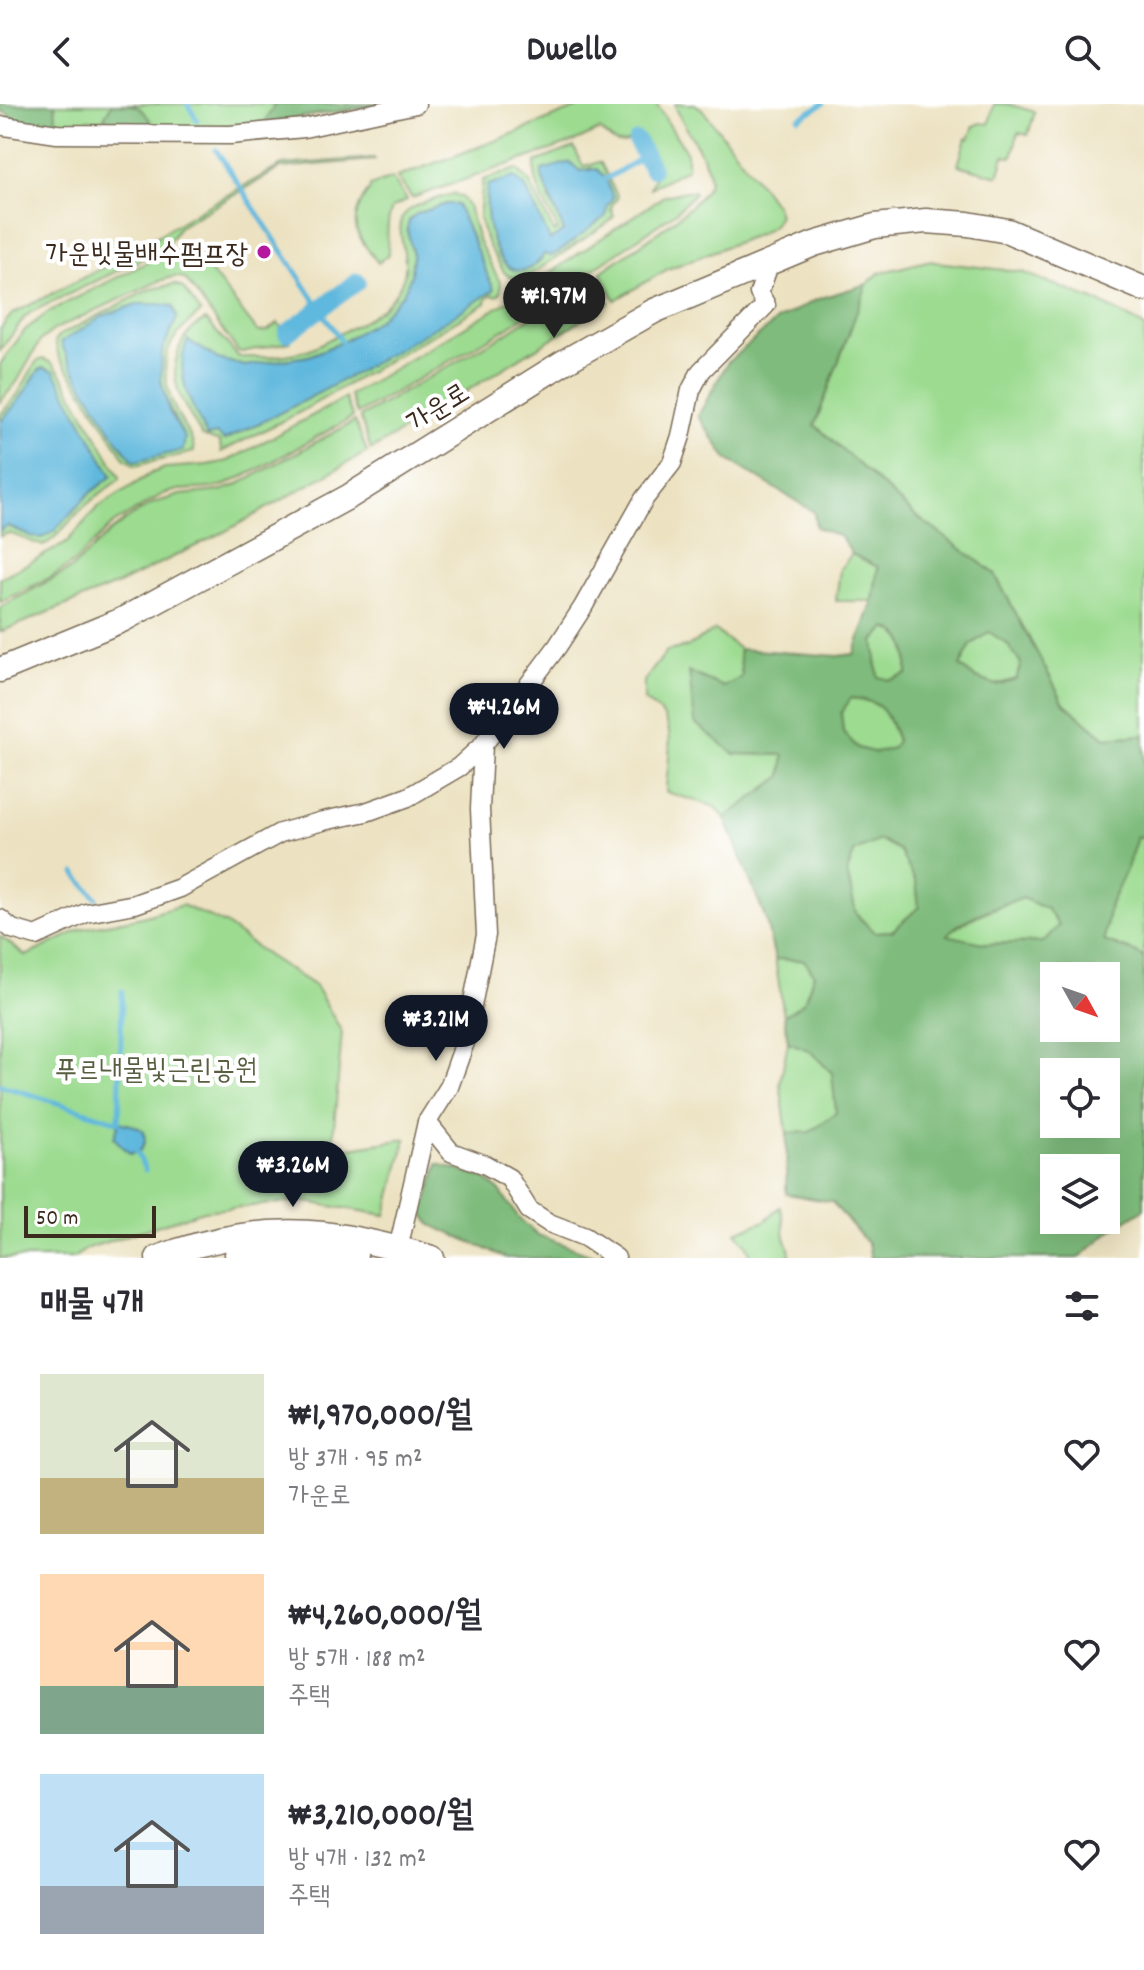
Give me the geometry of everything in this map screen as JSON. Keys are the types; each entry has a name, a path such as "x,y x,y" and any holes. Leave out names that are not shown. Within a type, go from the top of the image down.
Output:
{"street":[{"path":"1,127 57,134 230,135 304,128 416,104"},
{"name":"가운로","path":"0,670 122,620 350,496 564,362 654,311 814,244 875,226 926,221 968,224 1008,231 1144,289"},
{"path":"0,919 12,929 36,936 86,913 135,904 180,888 280,833 366,812 408,797 459,767 483,745 557,647 644,499 672,463 691,390 701,371 766,305 759,293 770,262"},
{"path":"398,1253 427,1122 449,1087 465,1042 486,935 480,809 483,745"},
{"path":"427,1122 451,1152 486,1165 509,1178 529,1210 549,1223 585,1237 616,1258"},
{"path":"158,1258 217,1241 267,1233 323,1234 398,1253 432,1258"},
{"path":"214,1258 267,1250 321,1251 374,1258"}],"green space":[{"path":"0,104 388,104 278,121 163,131 77,131 0,110"},
{"path":"0,104 55,104 56,120 53,126 22,123 0,110"},
{"path":"112,104 132,105 141,109 153,125 150,131 114,131 104,117"},
{"path":"275,104 386,104 264,123"},
{"path":"587,104 656,104 687,153 687,169 650,188 657,170 639,138 619,143 600,130 412,198 397,177 500,139"},
{"path":"675,104 695,104 702,109 764,189 779,215 773,225 761,233 668,269 615,300 601,272 679,216 704,192 709,182 709,173 700,152"},
{"path":"994,104 1008,104 1035,112 1028,135 1018,133 1012,157 1004,156 998,176 958,165 966,138 969,139 974,126 989,124"},
{"path":"574,147 583,166 601,163 617,199 611,210 614,216 609,222 523,280 504,272 488,245 479,218 483,180 517,169 529,181 554,232 558,230 538,187 536,162","holes":["591,168 560,251 551,256 544,254 525,270 506,264 496,250 487,211 550,240 564,231 549,198 580,171"]},
{"path":"374,158 281,168 179,227 157,252 31,312 0,351 0,329 12,314 116,261 282,165"},
{"path":"392,178 407,200 392,208 388,231 389,254 378,263 359,236 356,217 370,186"},
{"path":"686,191 695,193 676,212 507,328 357,414 350,395 510,300 664,196"},
{"path":"453,194 462,197 468,206 478,240 501,284 501,292 497,296 491,295 486,303 300,412 221,452 220,442 202,436 182,401 175,374 178,352 196,326 206,320 239,357 291,354 317,346 357,325 387,303 395,294 405,271 400,227 403,216 419,205","holes":["446,204 457,204 494,290 362,370 294,406 225,440 217,434 188,341 218,359 245,366 309,356 342,342 378,320 403,294 411,275 413,255 407,230 418,213"]},
{"path":"191,246 258,332 267,331 278,323 290,342 238,351 186,280 172,277 55,329 41,340 17,382 0,402 0,364 25,330 50,311 160,256"},
{"path":"927,261 1022,272 1101,303 1144,326 1144,735 1105,738 1064,703 994,573 916,516 815,425 867,284 879,273"},
{"path":"595,275 609,303 371,450 360,417 510,331"},
{"path":"175,284 183,288 201,312 174,339 165,368 171,399 191,438 194,452 135,466 124,458 59,357 55,341 60,335 148,290","holes":["177,318 162,349 160,364 162,387 169,408 185,438 156,455 135,461 122,448 67,358"]},
{"path":"867,284 815,425 916,516 994,573 1064,703 1105,738 1144,735 1144,838 1137,837 1110,904 1104,941 1144,958 1144,1209 1120,1225 1120,1154 1040,1154 1040,1234 1107,1234 1079,1258 871,1258 868,1244 832,1202 786,1194 787,1133 810,1132 836,1113 832,1073 809,1050 788,1042 784,1016 804,1002 814,974 804,960 775,959 765,917 725,818 782,776 784,755 734,754 695,723 689,672 724,687 742,677 739,649 838,656 854,654 873,601 878,567 852,554 841,537 816,527 814,512 727,459 698,416 728,362 777,320 818,299","holes":["886,628 899,635 906,646 907,674 890,680 878,677 874,641","989,632 1007,644 1021,663 1016,679 996,685 974,677 960,666 971,645","851,698 877,705 890,722 897,740 893,748 876,753 858,748 843,732 841,713","880,840 899,850 916,882 919,907 892,931 874,932 856,914 847,872 855,851","1022,898 1047,909 1059,925 1043,942 987,944 947,935 972,917"]},
{"path":"43,359 60,372 120,479 89,502 43,546 9,533 0,536 0,531 8,526 53,532 89,494 112,476 20,399 0,422 0,415 18,394 36,362"},
{"path":"345,398 353,417 225,485 163,494 113,524 73,563 0,602 0,578 65,544 97,508 152,473 165,468 228,461"},
{"path":"355,421 367,452 224,532 118,584 0,632 0,607 71,569 130,517 154,503 180,495 220,491 237,485"},
{"path":"852,554 878,567 873,601 836,601 840,569"},
{"path":"886,628 903,640 907,659 907,674 890,680 878,677 874,641"},
{"path":"715,630 739,649 742,677 724,687 734,754 784,755 782,776 725,818 716,807 666,792 669,729 661,713 644,701 644,681 667,651 687,647"},
{"path":"989,631 1007,644 1021,663 1017,679 996,685 974,677 960,666 971,645"},
{"path":"851,698 871,702 882,710 897,741 893,748 876,753 857,748 843,732 841,713"},
{"path":"1137,837 1144,838 1144,958 1104,941 1110,904"},
{"path":"879,840 899,849 916,882 919,907 892,931 874,932 856,914 847,872 855,851"},
{"path":"1023,898 1047,909 1059,926 1043,942 987,944 946,936 972,918"},
{"name":"푸르내물빛근린공원","path":"182,905 225,924 315,986 342,1032 332,1151 406,1139 386,1215 300,1201 203,1211 88,1248 73,1258 0,1258 0,936 26,956 81,929 142,917"},
{"path":"775,959 804,960 814,974 804,1002 784,1016"},
{"path":"788,1042 809,1050 832,1073 836,1113 810,1132 787,1133 780,1083"},
{"path":"438,1164 484,1178 499,1190 520,1219 538,1235 600,1258 507,1258 431,1225 423,1213"},
{"path":"780,1207 790,1258 752,1258 736,1232 765,1221"}],"water":[{"path":"570,162 580,171 597,169 606,179 613,198 606,216 560,251 551,256 544,254 531,268 516,270 508,266 496,250 490,229 488,185 514,177 525,186 550,240 564,231 542,170"},
{"path":"457,204 494,290 429,331 294,406 224,440 217,434 207,436 190,401 183,377 182,365 188,340 218,359 245,366 309,356 342,342 378,320 403,294 411,275 413,255 407,229 409,220 418,213"},
{"path":"137,304 173,306 177,318 162,351 161,381 169,411 185,438 183,450 135,462 107,424 61,342 103,316"},
{"path":"43,368 54,371 112,476 89,494 53,532 42,538 8,526 0,531 0,422"},
{"path":"119,1122 144,1131 145,1142 141,1150 130,1154 114,1138"}],"waterway":[{"path":"187,104 197,120"},
{"path":"799,118 823,104"},
{"path":"637,141 652,169"},
{"path":"216,150 342,342"},
{"path":"606,179 648,154"},
{"path":"287,333 357,282"},
{"path":"75,873 96,898"},
{"path":"0,1085 119,1122 122,991"},
{"path":"137,1152 145,1170"}],"place":[{"name":"가운빗물배수펌프장","path":"264,252"}]}
